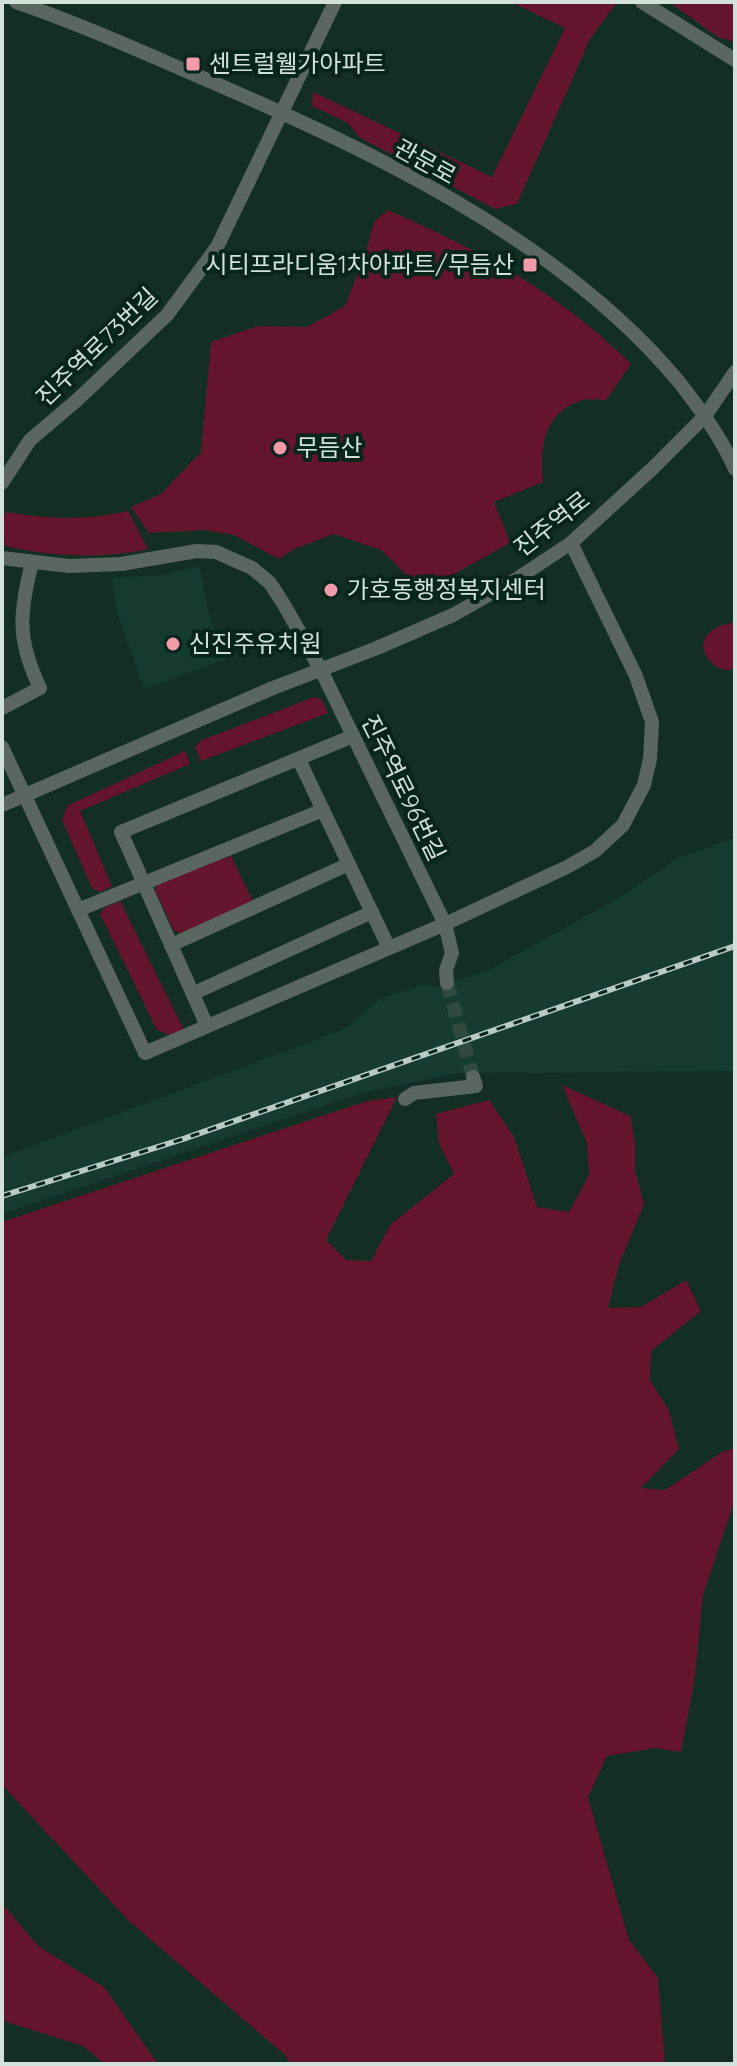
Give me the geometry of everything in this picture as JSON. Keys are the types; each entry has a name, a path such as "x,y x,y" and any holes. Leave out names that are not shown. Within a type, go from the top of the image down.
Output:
{"street":[{"name":"관문로","path":"16,2 284,113 453,202 566,275 625,324 661,362 705,416 735,469"},
{"name":"진주역로73번길","path":"2,483 30,440 167,315 217,247 335,2"},
{"path":"642,2 735,60"},
{"name":"진주역로","path":"2,805 453,615 515,580 571,543 705,416 735,372"},
{"path":"2,747 145,1053 445,924 567,867 595,851 623,825 644,785 650,759 652,722 636,676 571,543"},
{"name":"진주역로96번길","path":"2,558 69,566 121,564 197,551 216,552 252,568 270,583 321,670 445,924"},
{"path":"2,708 40,688 27,661 22,632 23,599 32,563"},
{"path":"207,1026 121,832 353,736"},
{"path":"299,760 389,948"},
{"path":"78,910 323,810"},
{"path":"171,945 349,864"},
{"path":"194,993 372,912"},
{"path":"445,924 452,953 446,970 447,983"},
{"path":"405,1099 414,1093 476,1086 473,1077"}],"shaded area":[{"path":"511,2 617,2 590,39 517,204 495,209 359,137 348,123 312,106 313,92 492,177 565,28"},
{"path":"669,2 735,2 735,42 718,37"},
{"path":"388,210 455,241 547,294 631,364 606,400 580,401 558,414 543,445 543,482 494,502 510,543 423,591 381,550 334,534 294,549 279,559 234,535 204,530 149,533 131,507 161,494 201,452 211,342 258,326 307,327 345,306 374,222"},
{"path":"128,511 148,549 95,555 40,553 6,546 3,538 2,525 6,512 67,518"},
{"name":"신진주유치원","path":"199,566 209,616 226,659 144,689 116,609 112,578 160,575"},
{"path":"735,622 735,669 727,670 708,659 705,638 715,628"},
{"path":"314,697 321,699 328,713 201,761 195,747 200,741"},
{"path":"185,751 190,764 80,811 112,886 100,892 92,888 62,820 67,806"},
{"path":"735,838 735,1071 459,1073 362,1093 2,1214 2,1157 345,1029 378,1000 422,985 436,987 489,970 624,895 676,859"},
{"path":"231,856 253,901 184,934 174,931 155,890 158,883"},
{"path":"120,901 184,1030 169,1035 157,1030 100,914 104,908"},
{"path":"562,1085 630,1116 635,1143 635,1171 644,1204 619,1264 608,1308 641,1307 686,1280 701,1311 651,1351 650,1380 669,1411 679,1449 641,1488 665,1490 722,1452 735,1448 735,1499 703,1595 694,1683 681,1752 655,1748 607,1756 588,1797 629,1940 658,1978 665,2064 290,2064 286,2056 128,1920 2,1785 2,1222 367,1101 397,1097 326,1240 346,1260 371,1261 390,1225 454,1174 439,1144 436,1114 489,1100 514,1137 537,1207 569,1212 589,1175 587,1143"},
{"path":"2,1903 38,1946 104,1987 158,2064 105,2064 83,2046 4,2021 2,2026"}],"tunnel":[{"path":"447,983 473,1077"}],"railway":[{"path":"2,1196 183,1139 735,946"}],"place":[{"name":"센트럴웰가아파트","path":"193,64"},
{"name":"시티프라디움1차아파트/무듬산","path":"530,265"},
{"name":"무듬산","path":"280,448"},
{"name":"가호동행정복지센터","path":"331,590"},
{"name":"신진주유치원","path":"173,644"}]}
